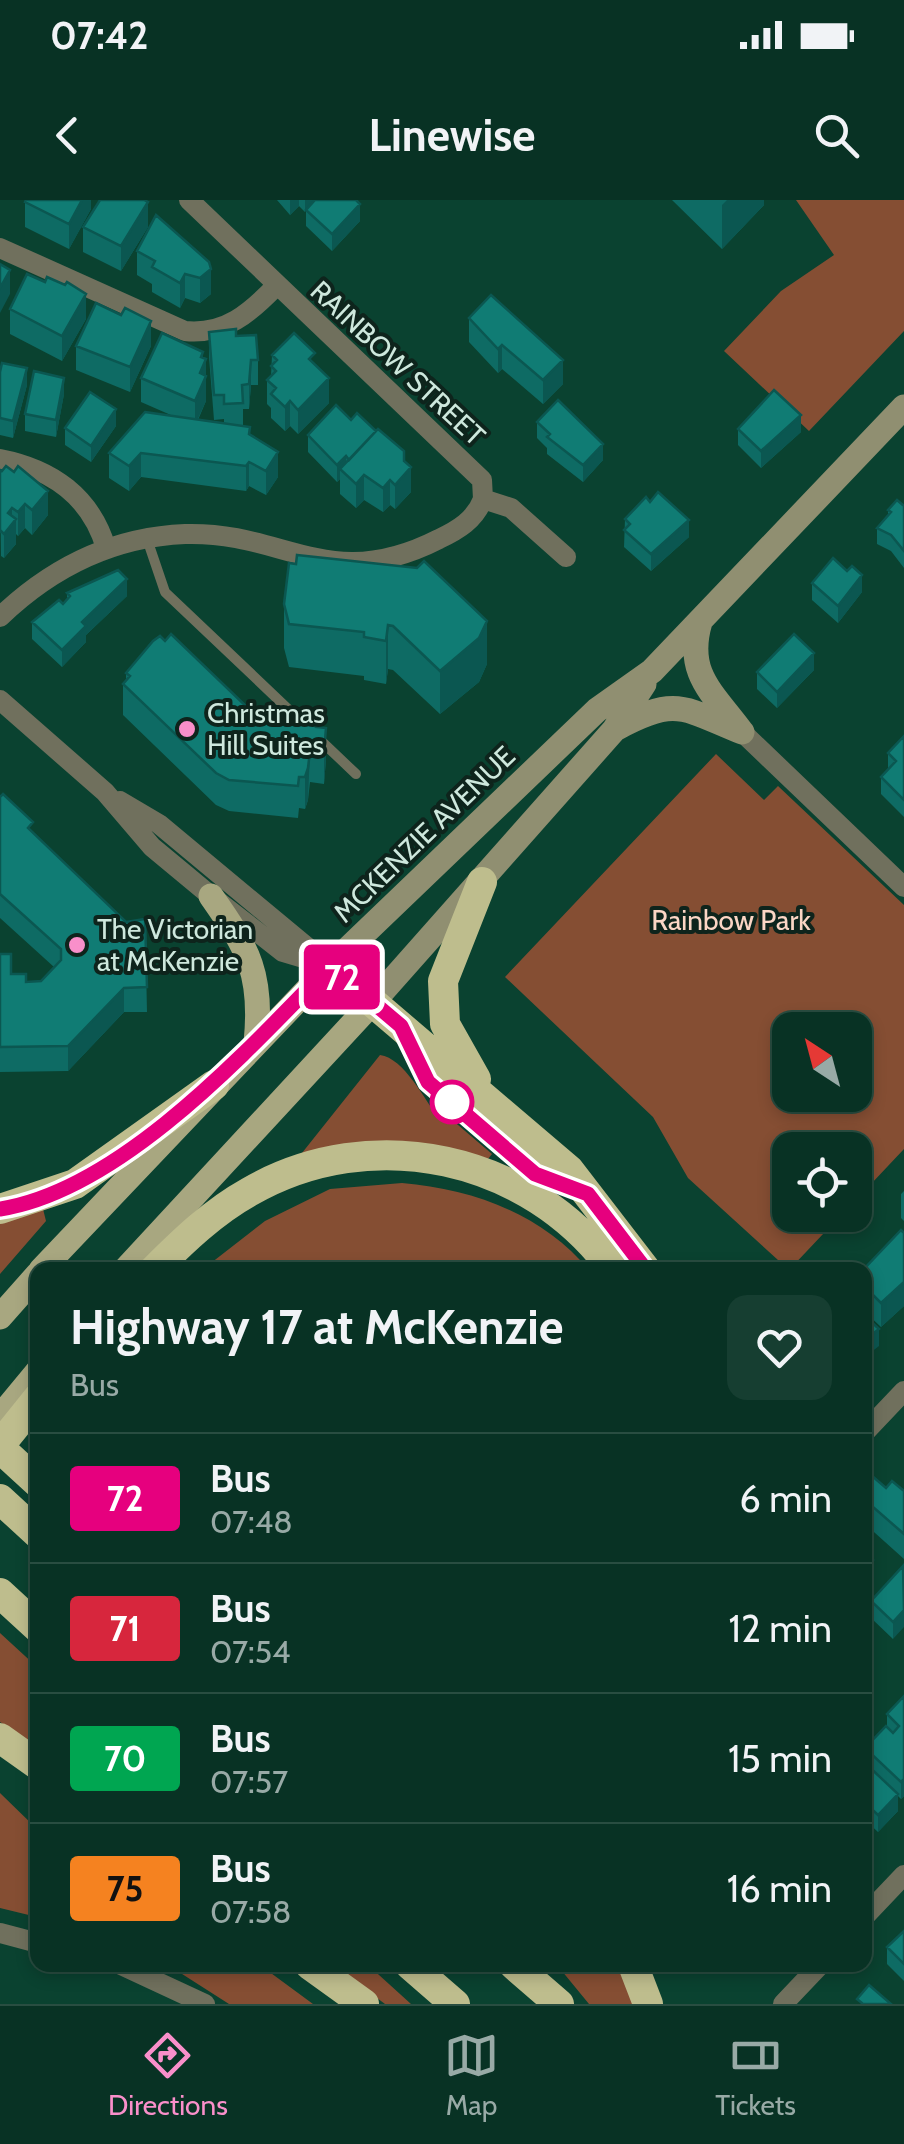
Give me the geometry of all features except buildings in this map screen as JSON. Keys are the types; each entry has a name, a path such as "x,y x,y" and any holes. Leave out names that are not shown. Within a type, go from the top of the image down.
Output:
{"highway":[{"path":"482,882 443,981 444,1024 487,1098"},
{"path":"330,966 569,1170 640,1262"},
{"path":"0,1209 76,1184 214,1085"},
{"path":"163,1262 229,1204 281,1175 340,1159 397,1154 442,1159 513,1184 574,1225 606,1262"},
{"path":"14,1461 30,1419"},
{"path":"0,1499 30,1527"},
{"path":"0,1593 30,1621"},
{"path":"0,1738 30,1759"},
{"path":"0,1761 30,1778"},
{"path":"320,1972 364,2004"},
{"path":"418,1972 455,2004"},
{"path":"522,1972 559,2004"},
{"path":"637,1972 648,2004"}],"main road":[{"name":"MCKENZIE AVENUE","path":"48,1262 330,966 597,710 652,671 904,407"},
{"path":"700,622 694,644 697,673 742,732"},
{"name":"MCKENZIE AVENUE","path":"132,1262 482,882 614,730 652,671"},
{"path":"614,730 648,711 676,706 742,732"},
{"path":"211,896 244,942 254,966 258,985 256,1042"},
{"name":"MCKENZIE AVENUE","path":"0,1317 30,1282"},
{"path":"0,1417 30,1380"}],"street":[{"name":"RAINBOW STREET","path":"189,200 482,480 484,499 511,508 566,558"},
{"path":"0,248 184,331 206,333 233,323 276,286"},
{"path":"0,459 51,476 72,492 91,510 106,548"},
{"path":"0,617 26,592 64,566 106,548 146,539 205,536 330,563 369,562 411,554 460,529 484,499"},
{"path":"0,700 105,792 152,847 211,896 283,952 330,966"},
{"path":"742,732 904,887"},
{"path":"105,792 160,824 292,930 330,966"},
{"path":"872,1425 904,1392"},
{"path":"872,1908 904,1874"},
{"path":"0,1932 30,1940"},
{"path":"135,1972 205,2004"},
{"path":"784,2004 814,1972"}],"lane":[{"path":"146,539 165,592 356,774"},
{"path":"401,1026 428,1082 535,1174 588,1194"}],"green space":[{"path":"796,200 904,200 904,331 809,431 724,351 781,291 834,255"},
{"name":"Rainbow Park","path":"716,754 764,800 778,786 904,905 904,1149 872,1183 872,1132 772,1132 772,1232 825,1232 797,1262 780,1262 688,1178 653,1117 505,977"},
{"path":"380,1055 406,1072 439,1119 444,1113 492,1154 488,1159 430,1145 298,1158"},
{"path":"402,1183 480,1198 528,1219 581,1262 212,1262 265,1221 330,1189"},
{"path":"42,1205 46,1221 0,1274 0,1218"},
{"path":"0,1633 30,1661 30,1744 0,1722"},
{"path":"0,1793 30,1822 30,1915 0,1908"},
{"path":"179,1972 270,1972 313,2004 229,2004"},
{"path":"342,1972 376,1972 411,2004 385,2004"},
{"path":"563,1972 629,1972 640,2004 589,2004"}],"bus line":[{"name":"72","path":"0,1209 76,1184 214,1085 330,966 401,1026 428,1082 535,1174 588,1194 641,1262"}],"place":[{"name":"Christmas Hill Suites","path":"187,729"},
{"name":"The Victorian at McKenzie","path":"77,945"}]}
